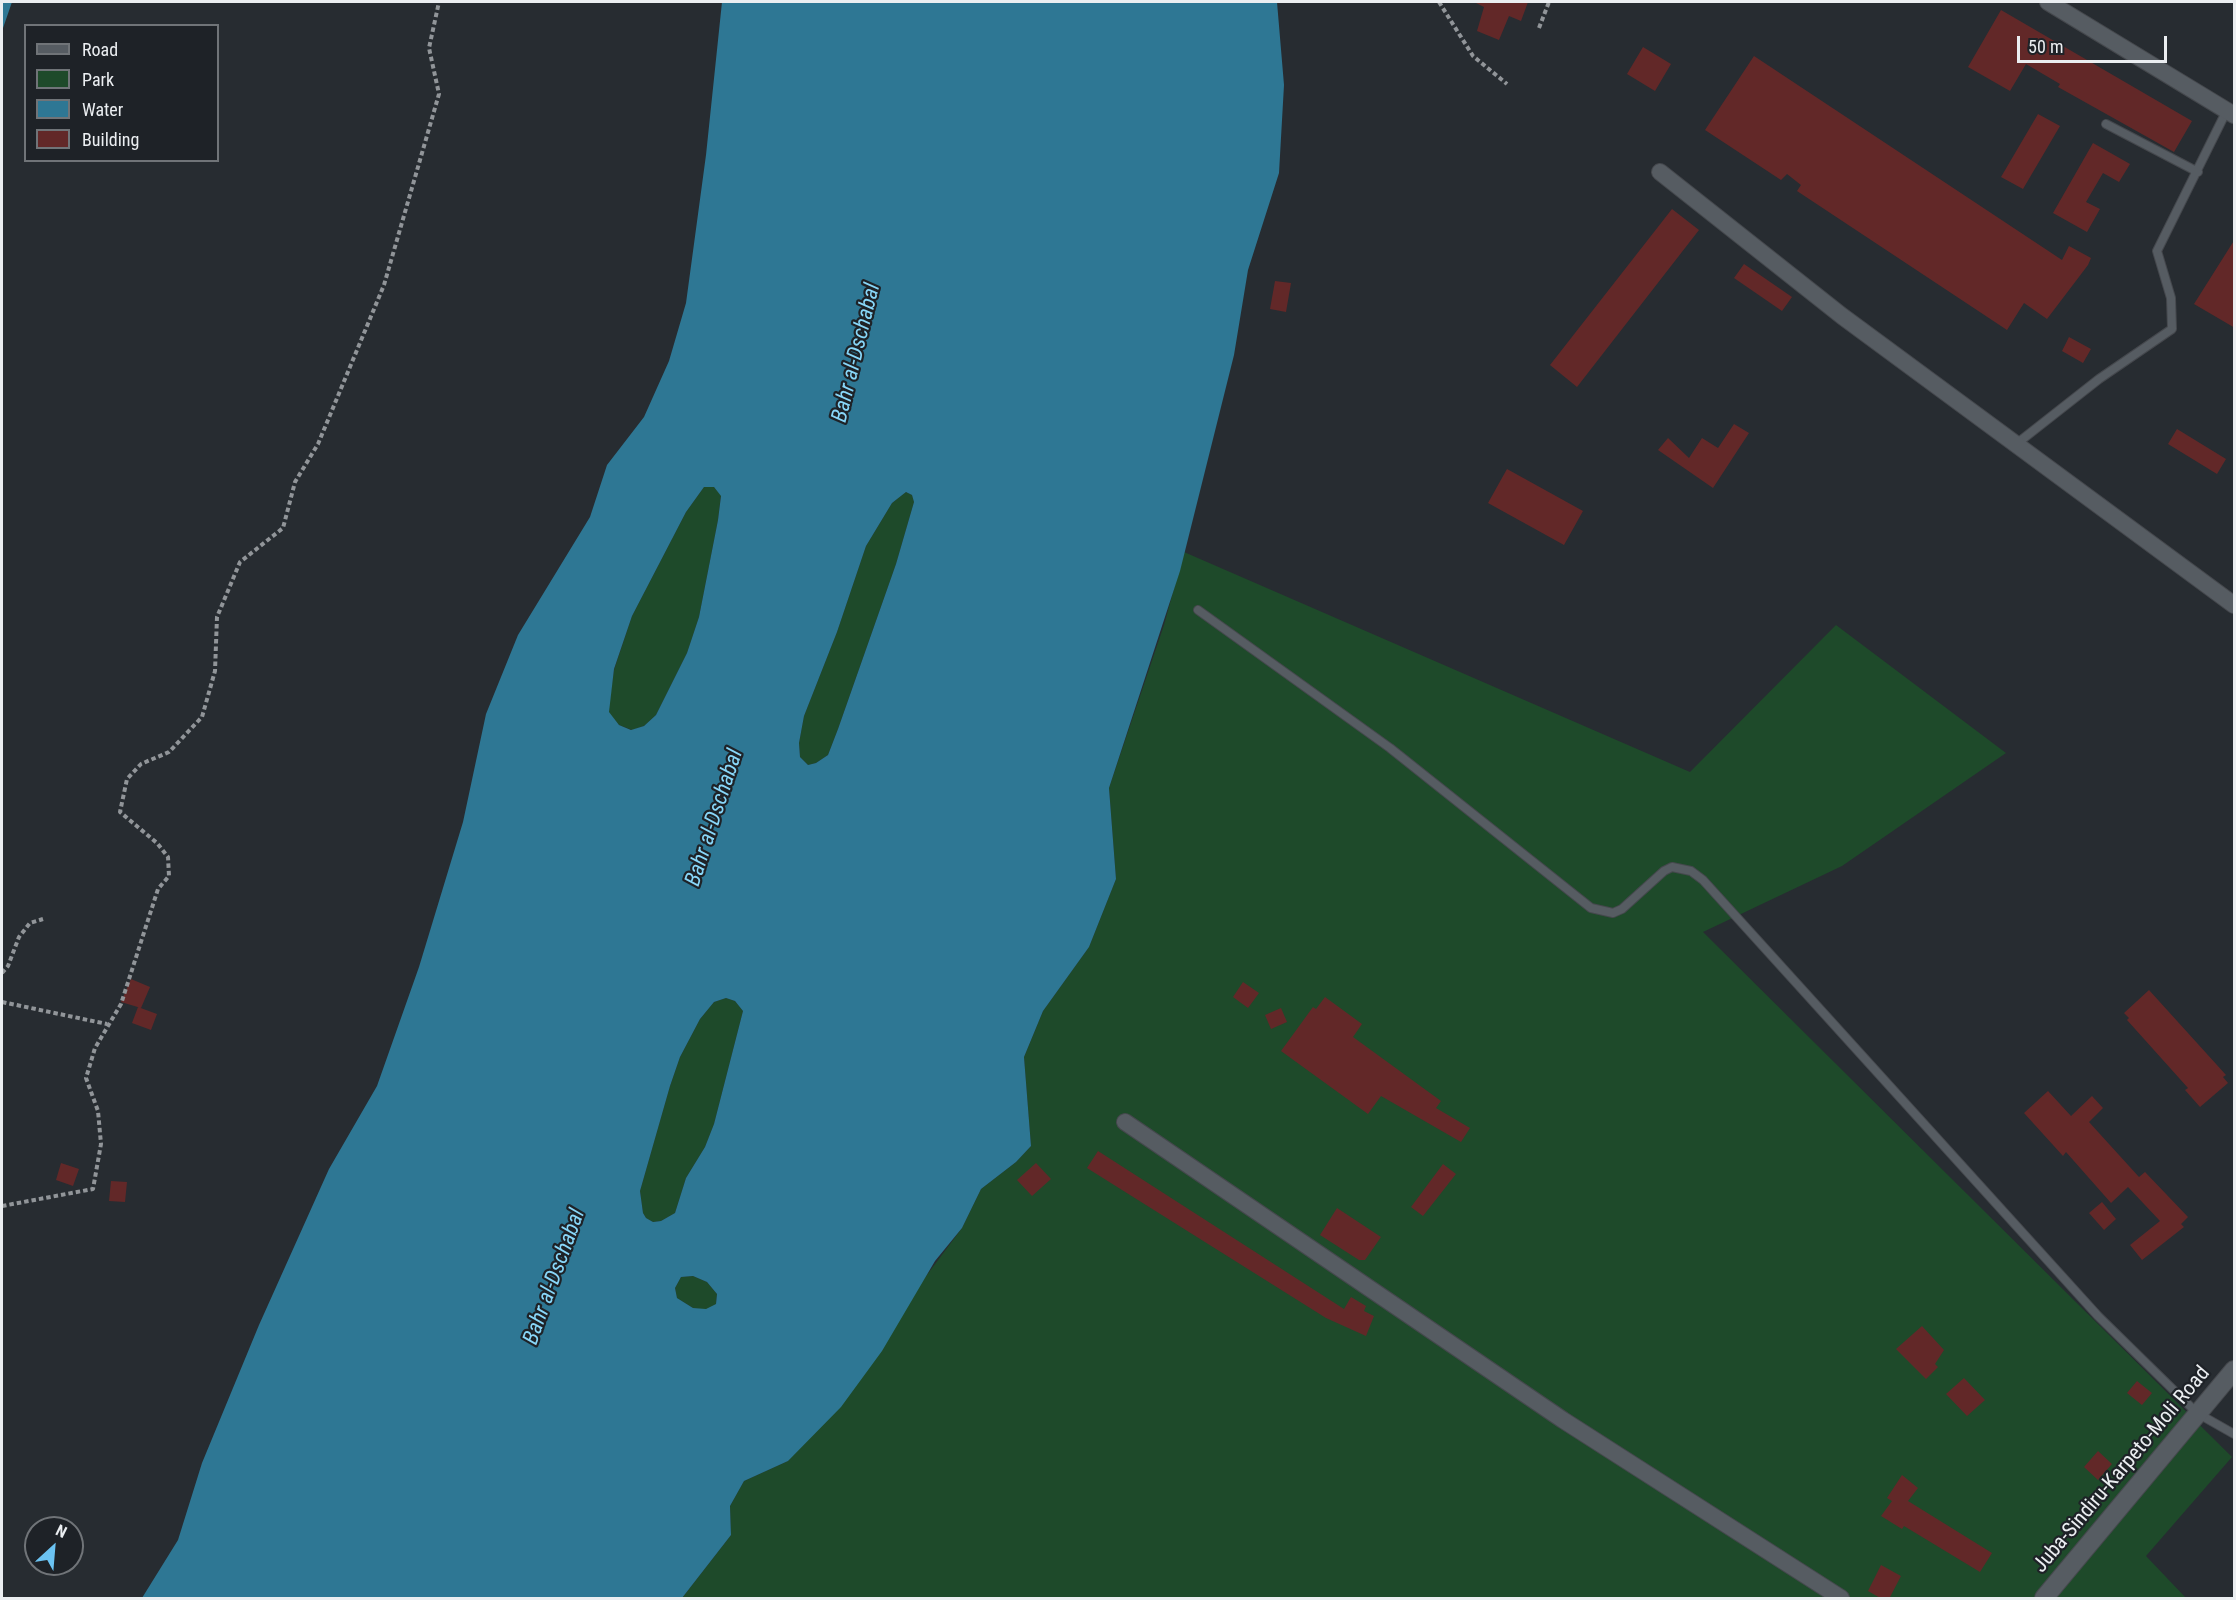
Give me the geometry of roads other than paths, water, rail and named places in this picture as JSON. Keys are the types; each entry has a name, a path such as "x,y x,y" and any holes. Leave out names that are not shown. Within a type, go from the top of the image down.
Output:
{"main road":[{"name":"Juba-Sindiru-Karpeto-Moli Road","path":"2044,1599 2235,1370"}],"street":[{"path":"2048,2 2231,113"},
{"path":"1660,172 1842,316 2014,445 2235,604"},
{"path":"1125,1122 1563,1420 1841,1599"}],"lane":[{"path":"2014,445 2099,380 2172,329 2171,298 2157,251 2231,113"},
{"path":"2106,124 2198,172"},
{"path":"1198,610 1390,748 1591,908 1602,913 1613,913 1622,909 1672,867 1690,871 1703,880 2098,1316 2197,1413 2235,1434"}],"water":[{"path":"2,2 12,2 2,31"},
{"name":"Bahr al-Dschabal","path":"722,2 1277,2 1284,85 1279,173 1248,270 1234,355 1180,571 1109,788 1116,879 1089,947 1043,1011 1024,1057 1031,1146 1016,1162 981,1189 962,1228 935,1261 882,1351 841,1407 788,1461 744,1481 730,1506 731,1535 682,1598 142,1598 178,1540 202,1463 259,1325 329,1169 377,1086 419,967 463,822 486,714 518,635 590,517 607,465 644,417 669,361 686,303 706,155","holes":["704,487 714,487 721,496 699,617 687,653 656,715 644,726 631,730 619,725 609,712 614,669 632,616 686,512","906,492 912,495 914,502 896,564 828,755 808,765 800,757 799,743 804,716 837,632 866,546 892,503","726,998 735,1001 743,1011 714,1124 705,1147 686,1178 675,1213 661,1221 653,1222 643,1213 640,1191 680,1057 700,1019 714,1002","693,1276 707,1282 717,1294 716,1304 706,1309 693,1308 677,1298 675,1288 681,1277"]}]}
